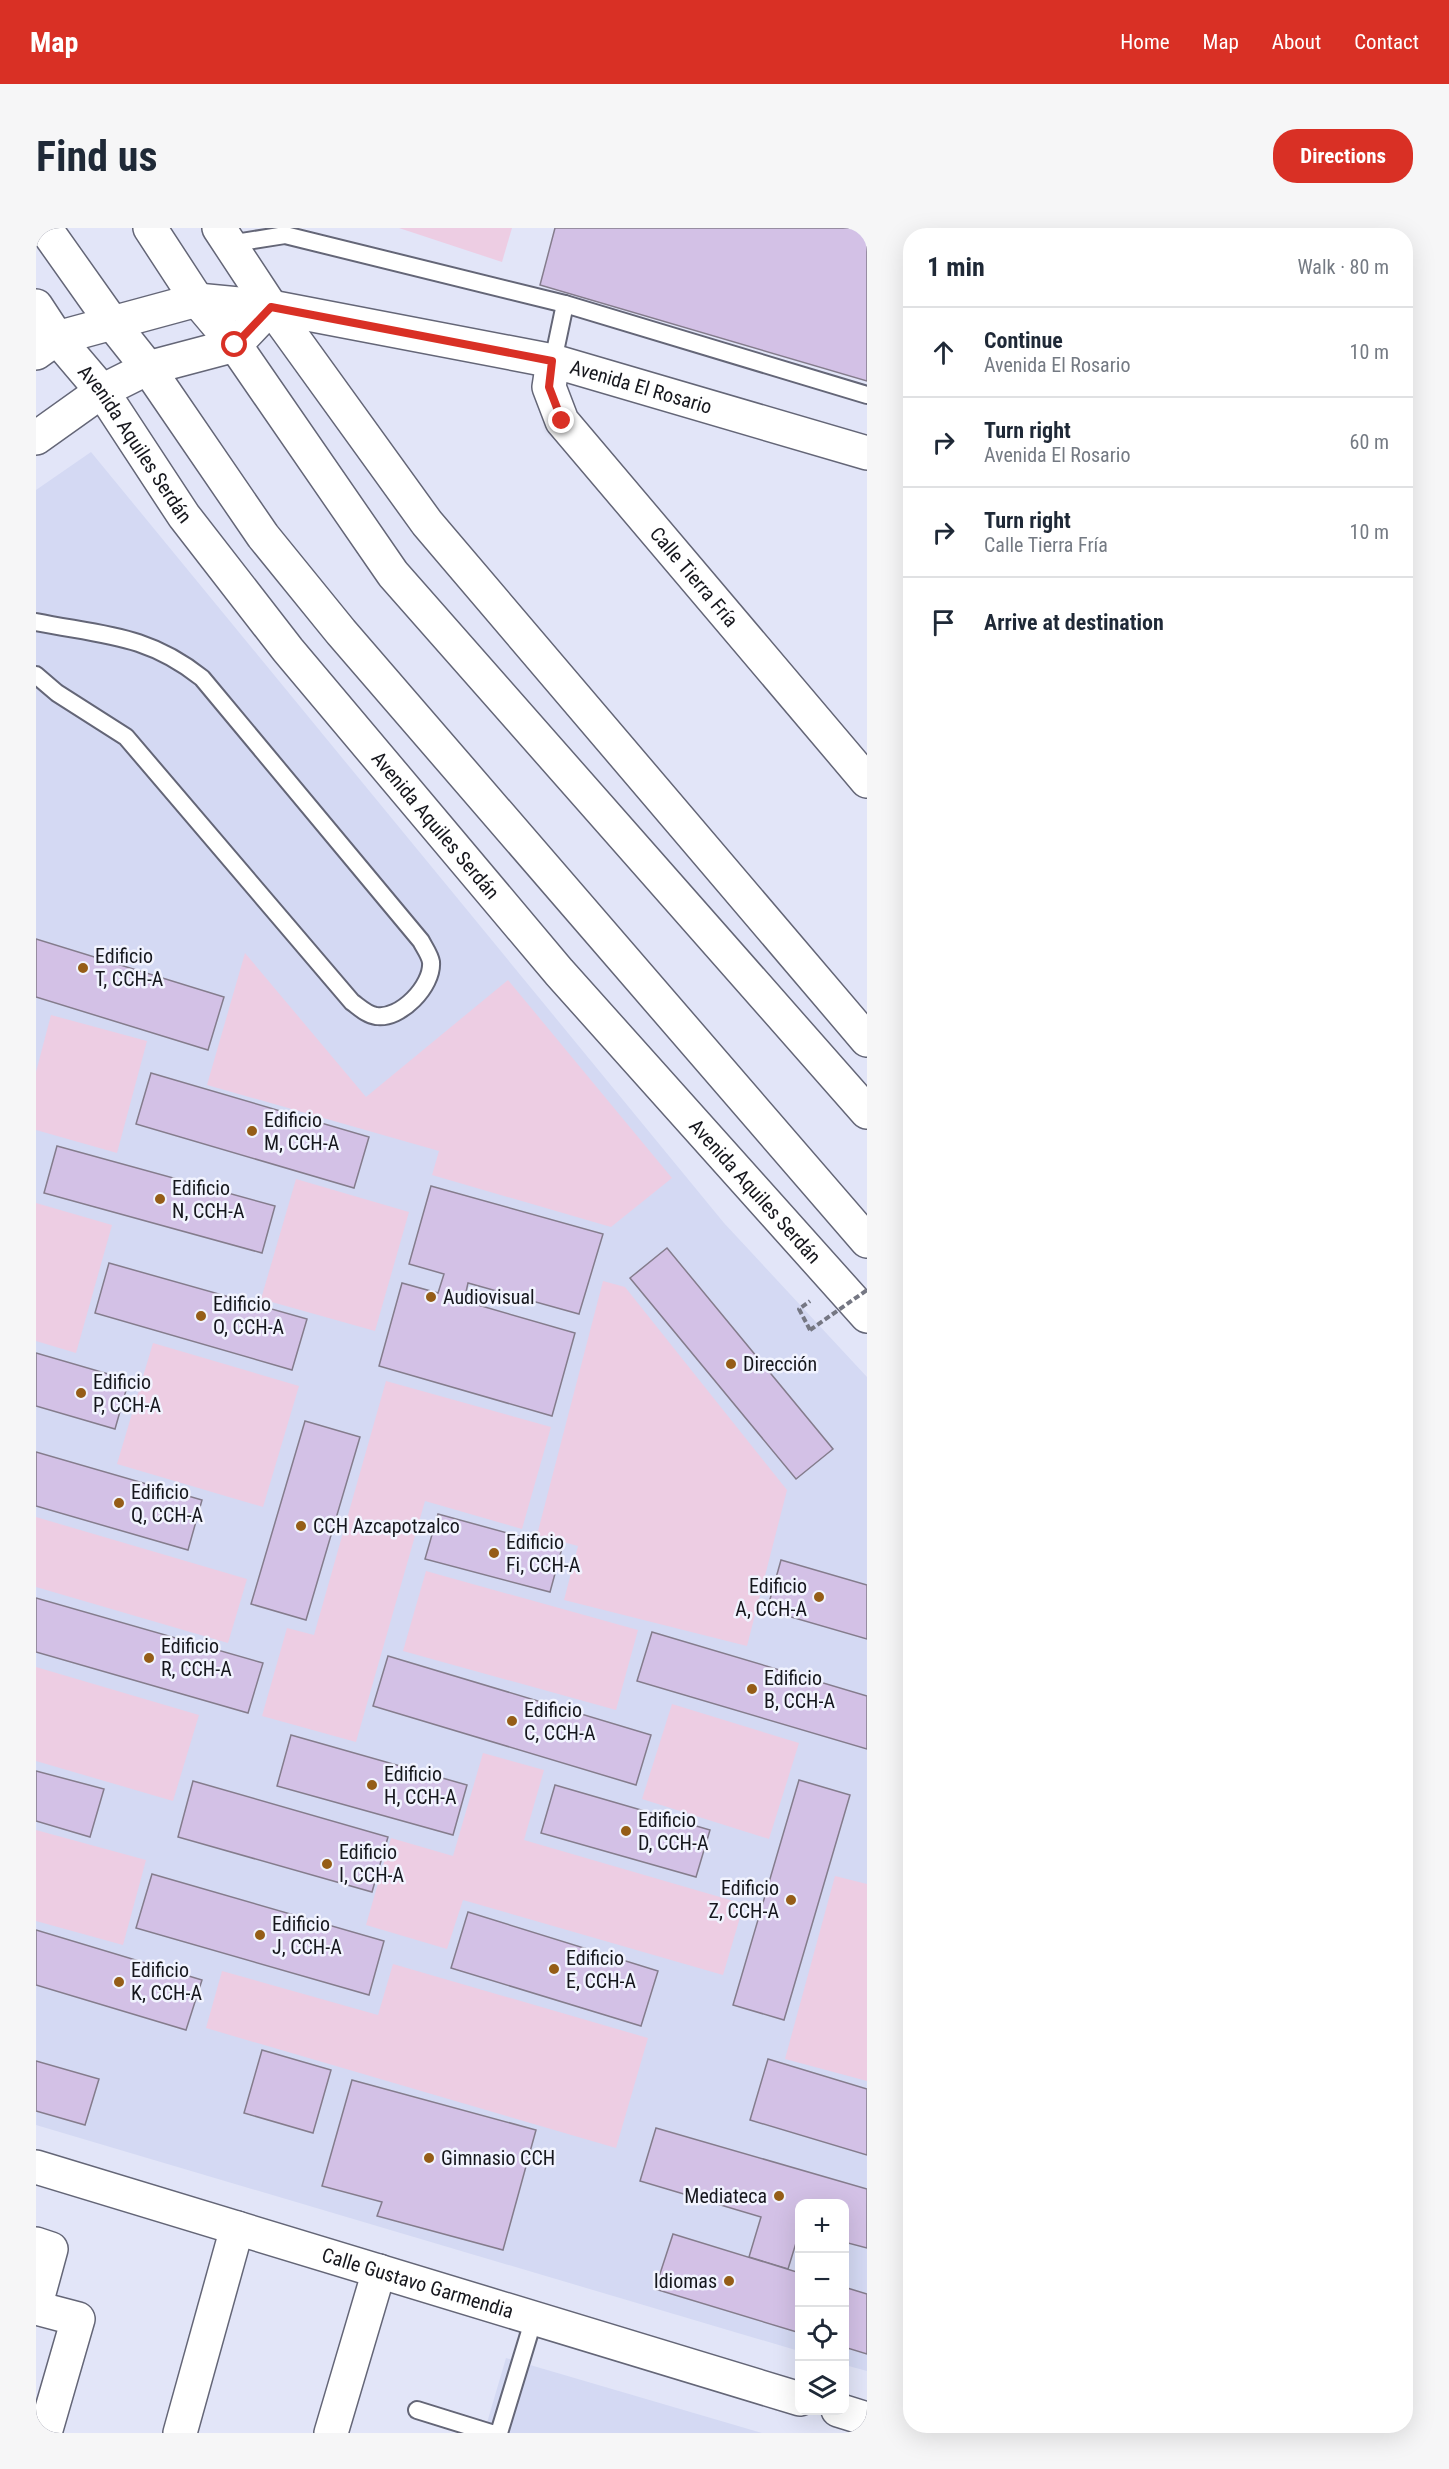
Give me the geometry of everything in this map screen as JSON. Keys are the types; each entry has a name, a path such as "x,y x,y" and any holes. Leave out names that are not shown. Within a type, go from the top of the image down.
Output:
{"street":[{"path":"45,228 113,324 148,368 263,536 334,623 867,1241"},
{"path":"150,228 198,300 235,345 393,574 867,1112"},
{"path":"224,236 271,307 427,523 867,1040"},
{"path":"46,346 198,300"},
{"name":"Avenida El Rosario","path":"198,300 271,307 552,361 867,453"},
{"name":"Avenida Aquiles Serdán","path":"36,306 46,346 102,391 184,516 288,650 559,972 867,1316"},
{"path":"36,438 102,391 148,368 235,345 271,307"},
{"name":"Calle Tierra Fría","path":"552,361 549,387 562,421 867,781"},
{"name":"Calle Gustavo Garmendia","path":"36,2167 795,2397"},
{"path":"180,2433 237,2228"},
{"path":"36,2304 44,2247"},
{"path":"331,2433 378,2271"},
{"path":"36,2308 78,2319 51,2431"},
{"path":"849,2413 867,2419"}],"lane":[{"path":"224,236 285,235 566,304 867,395"},
{"path":"552,361 566,304"},
{"path":"36,622 132,639 182,662 202,678 421,941 431,962 427,984 416,998 393,1013 377,1017 364,1012 352,1002 126,737 57,693 36,675"},
{"path":"499,2433 534,2318"},
{"path":"417,2410 490,2433"}],"path":[{"path":"810,1330 867,1290"}],"shaded area":[{"path":"399,228 512,228 502,262"},
{"path":"91,452 724,1223 867,1377 867,2371 849,2366 849,2199 795,2199 795,2350 36,2125 36,490"},
{"path":"245,953 366,1097 508,980 672,1178 611,1227 432,1175 439,1151 207,1085"},
{"path":"51,1015 147,1041 117,1153 36,1130 36,1072"},
{"path":"296,1179 409,1212 375,1331 261,1299"},
{"path":"36,1203 112,1225 76,1353 36,1341"},
{"path":"603,1281 625,1287 787,1490 747,1646 564,1600 578,1546 537,1535"},
{"path":"153,1343 299,1386 263,1507 117,1464"},
{"path":"386,1381 551,1427 522,1529 425,1501 356,1742 262,1716 287,1628 314,1635"},
{"path":"36,1517 247,1579 228,1643 36,1587"},
{"path":"426,1571 638,1630 616,1710 403,1651"},
{"path":"36,1667 199,1715 173,1801 36,1761"},
{"path":"672,1704 799,1743 769,1839 642,1799"},
{"path":"483,1753 544,1770 524,1840 744,1904 723,1975 463,1900 447,1949 366,1925 391,1838 453,1856"},
{"path":"36,1830 146,1860 123,1945 36,1921"},
{"path":"835,1876 867,1884 867,2081 785,2059"},
{"path":"393,1964 648,2038 616,2148 206,2028 222,1971 378,2015"},
{"path":"506,2358 762,2433 484,2433"}],"building":[{"path":"555,228 867,228 867,381 540,285"},
{"name":"Edificio T, CCH-A","path":"36,939 224,997 208,1050 36,997"},
{"name":"Edificio M, CCH-A","path":"151,1073 369,1137 354,1188 136,1124"},
{"name":"Edificio N, CCH-A","path":"57,1146 275,1206 262,1253 44,1193"},
{"name":"Audiovisual","path":"431,1186 603,1234 579,1314 468,1283 464,1301 575,1333 552,1416 379,1366 402,1283 438,1293 444,1274 409,1264"},
{"name":"Dirección","path":"667,1248 833,1449 796,1479 630,1278"},
{"name":"Edificio O, CCH-A","path":"109,1263 307,1319 292,1370 95,1313"},
{"name":"Edificio P, CCH-A","path":"36,1353 129,1380 115,1429 36,1406"},
{"path":"305,1421 360,1437 306,1620 251,1604"},
{"name":"Edificio Q, CCH-A","path":"36,1452 202,1500 188,1550 36,1506"},
{"name":"Edificio Fi, CCH-A","path":"438,1514 562,1548 550,1592 425,1559"},
{"name":"Edificio A, CCH-A","path":"781,1560 867,1585 867,1639 767,1610"},
{"name":"Edificio R, CCH-A","path":"36,1598 263,1663 248,1713 36,1652"},
{"name":"Edificio B, CCH-A","path":"652,1632 867,1696 867,1749 637,1681"},
{"name":"Edificio C, CCH-A","path":"388,1656 651,1735 636,1785 373,1706"},
{"name":"Edificio H, CCH-A","path":"291,1735 467,1785 453,1835 277,1786"},
{"path":"36,1771 104,1789 90,1837 36,1821"},
{"name":"Edificio Z, CCH-A","path":"799,1780 850,1795 784,2020 733,2005"},
{"name":"Edificio I, CCH-A","path":"193,1781 388,1837 372,1892 178,1837"},
{"name":"Edificio D, CCH-A","path":"555,1785 710,1830 696,1877 541,1833"},
{"name":"Edificio J, CCH-A","path":"152,1874 384,1941 369,1995 136,1928"},
{"name":"Edificio E, CCH-A","path":"468,1912 658,1971 641,2026 451,1968"},
{"name":"Edificio K, CCH-A","path":"36,1930 202,1980 186,2030 36,1985"},
{"path":"262,2050 331,2070 313,2133 244,2113"},
{"path":"768,2059 867,2089 867,2155 750,2120"},
{"path":"36,2061 99,2079 85,2125 36,2111"},
{"name":"Gimnasio CCH","path":"352,2080 536,2130 503,2250 377,2216 382,2202 322,2186"},
{"name":"Mediateca","path":"656,2128 867,2189 867,2248 849,2243 849,2199 795,2199 795,2246 788,2269 749,2257 761,2217 640,2181"},
{"name":"Idiomas","path":"673,2234 795,2271 795,2331 655,2289"},
{"path":"849,2289 867,2294 867,2354 849,2349"}],"place":[{"name":"Edificio T, CCH-A","path":"83,968"},
{"name":"Edificio M, CCH-A","path":"252,1131"},
{"name":"Edificio N, CCH-A","path":"160,1199"},
{"name":"Audiovisual","path":"431,1297"},
{"name":"Edificio O, CCH-A","path":"201,1316"},
{"name":"Dirección","path":"731,1364"},
{"name":"Edificio P, CCH-A","path":"81,1393"},
{"name":"Edificio Q, CCH-A","path":"119,1503"},
{"name":"CCH Azcapotzalco","path":"301,1526"},
{"name":"Edificio Fi, CCH-A","path":"494,1553"},
{"name":"Edificio A, CCH-A","path":"819,1597"},
{"name":"Edificio R, CCH-A","path":"149,1658"},
{"name":"Edificio B, CCH-A","path":"752,1689"},
{"name":"Edificio C, CCH-A","path":"512,1721"},
{"name":"Edificio H, CCH-A","path":"372,1785"},
{"name":"Edificio D, CCH-A","path":"626,1831"},
{"name":"Edificio I, CCH-A","path":"327,1864"},
{"name":"Edificio Z, CCH-A","path":"791,1900"},
{"name":"Edificio J, CCH-A","path":"260,1935"},
{"name":"Edificio E, CCH-A","path":"554,1969"},
{"name":"Edificio K, CCH-A","path":"119,1982"},
{"name":"Gimnasio CCH","path":"429,2158"},
{"name":"Mediateca","path":"779,2196"},
{"name":"Idiomas","path":"729,2281"}],"route":[{"path":"235,345 271,307 552,361 549,387 562,421"}]}
